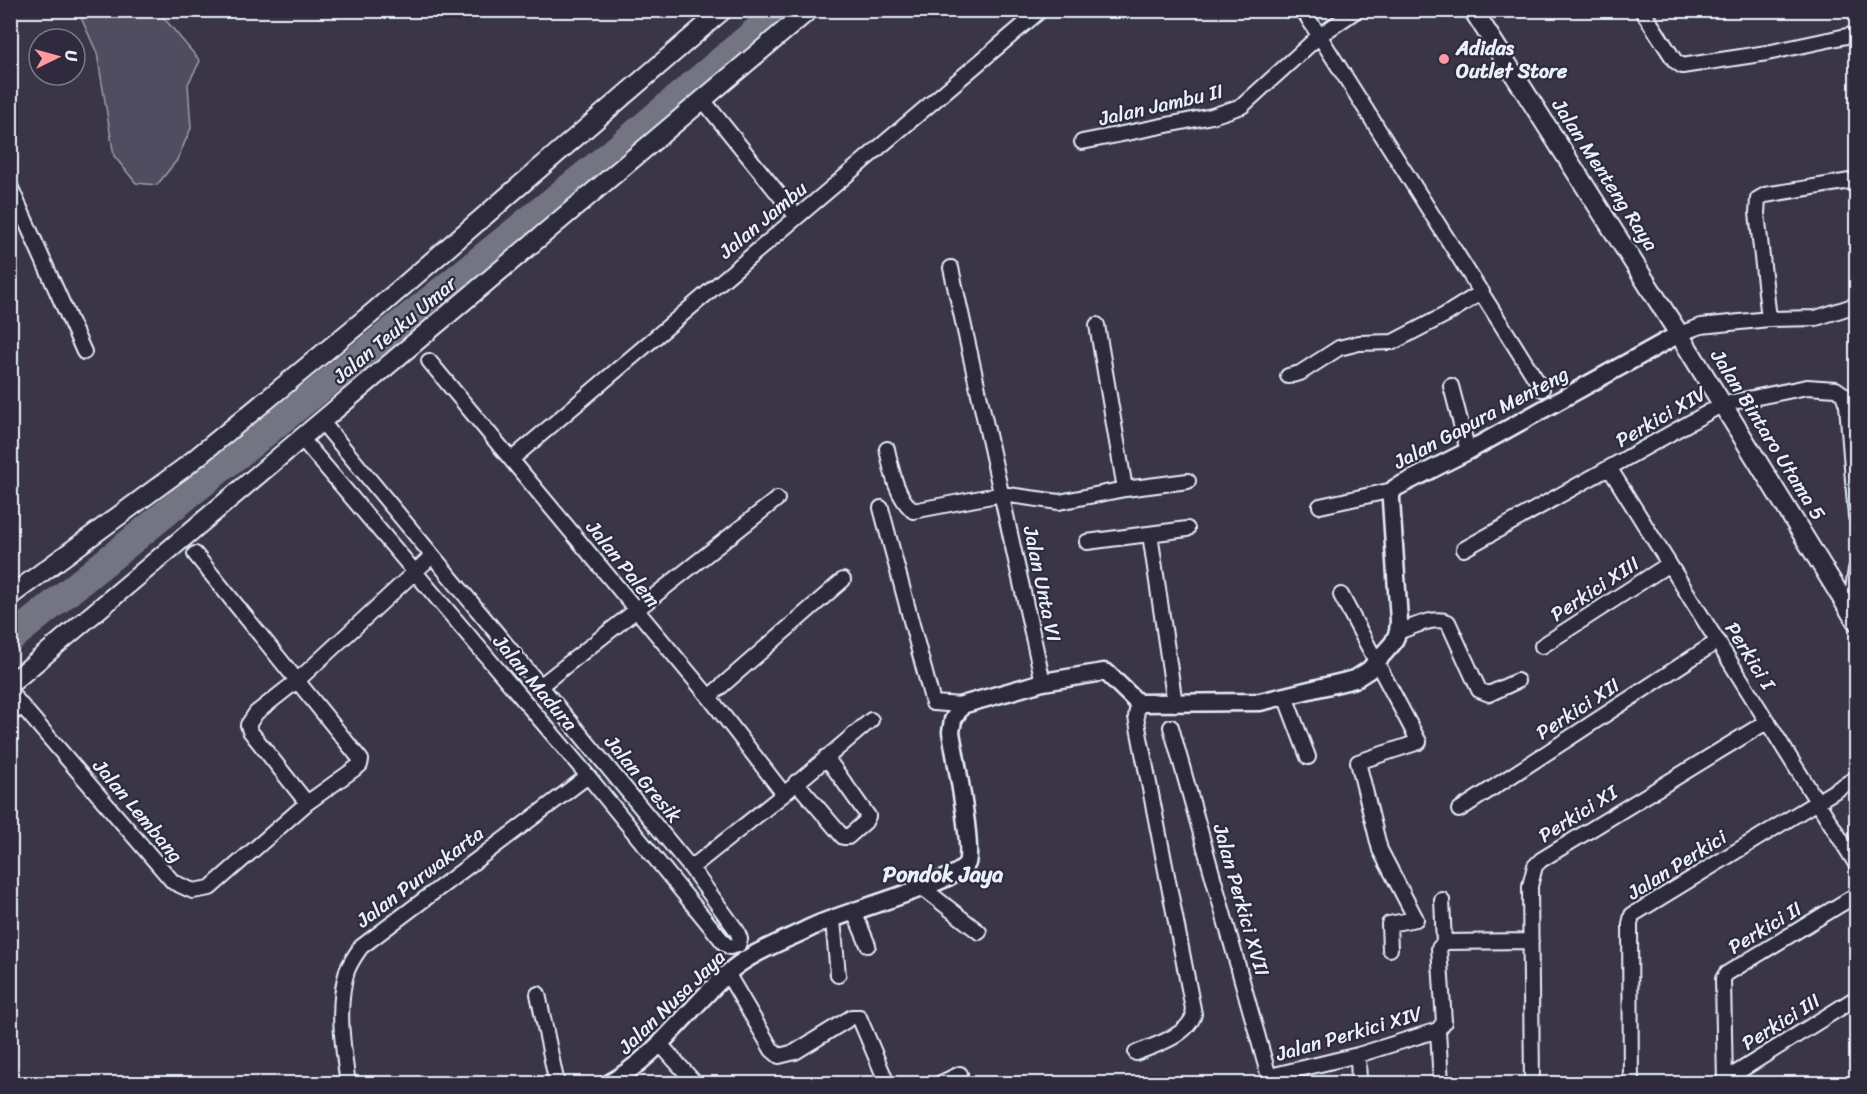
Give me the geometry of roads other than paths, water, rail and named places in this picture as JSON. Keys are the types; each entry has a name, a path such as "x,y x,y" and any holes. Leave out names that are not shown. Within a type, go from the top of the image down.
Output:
{"main road":[{"name":"Jalan Teuku Umar","path":"10,596 185,467 371,314 723,10"},
{"name":"Jalan Teuku Umar","path":"10,684 809,10"},
{"name":"Jalan Menteng Raya","path":"1473,10 1679,334"},
{"name":"Jalan Bintaro Utama 5","path":"1679,334 1853,616"}],"street":[{"name":"Jalan Jambu","path":"512,459 1041,10"},
{"path":"1304,10 1542,389"},
{"name":"Jalan Jambu II","path":"1082,142 1212,116 1242,106 1319,36 1357,10"},
{"path":"1642,10 1676,61 1682,66 1767,53 1857,34"},
{"path":"703,100 797,217"},
{"path":"1769,319 1757,213 1758,199 1766,195 1857,180"},
{"path":"10,186 84,352"},
{"name":"Jalan Unta VI","path":"951,268 1043,682"},
{"path":"1288,376 1300,373 1339,348 1359,343 1393,342 1445,315 1482,292"},
{"path":"1679,334 1701,326 1769,319 1816,318 1857,304"},
{"path":"1097,325 1125,489"},
{"name":"Jalan Gapura Menteng","path":"1398,632 1390,500 1393,490 1400,484 1468,451 1679,334"},
{"name":"Jalan Palem","path":"429,361 709,697 784,794"},
{"path":"1451,386 1468,451"},
{"name":"Perkici XIV","path":"1464,549 1723,404 1807,387 1836,389 1843,394 1847,405 1857,518"},
{"name":"Jalan Gresik","path":"322,422 691,868 737,932 740,939 738,945"},
{"name":"Jalan Madura","path":"302,439 588,776 725,944 730,947 738,945"},
{"path":"887,449 896,487 904,503 913,511 1002,494 1059,502 1125,489 1188,481"},
{"name":"Perkici I","path":"1610,469 1857,864"},
{"path":"1320,506 1393,490"},
{"path":"540,686 777,499"},
{"path":"880,508 933,703 962,705 1043,682 1104,672 1138,703 1260,702 1355,679 1376,664 1393,643 1398,632 1442,619 1448,622 1479,690 1489,694 1517,681"},
{"path":"1087,542 1187,529"},
{"path":"1150,534 1175,704"},
{"name":"Jalan Lembang","path":"10,692 173,882 193,891 210,888 307,803 360,765 361,760 195,554"},
{"path":"307,803 250,731 248,725 256,713 298,680 432,556"},
{"name":"Perkici XIII","path":"1542,646 1669,564"},
{"path":"1853,616 1857,569"},
{"path":"709,697 843,580"},
{"path":"1341,595 1419,742 1358,762 1380,850 1416,919 1389,924 1390,949"},
{"name":"Perkici XII","path":"1459,810 1718,641"},
{"path":"1285,696 1308,757"},
{"path":"1136,1053 1186,1028 1194,1014 1136,717 1138,703"},
{"name":"Jalan Nusa Jaya","path":"608,1083 627,1073 660,1044 735,966 819,923 923,888 962,869 966,864 966,828 951,732 953,720 962,705"},
{"path":"10,716 22,706"},
{"path":"691,868 784,794 871,720"},
{"name":"Perkici XI","path":"1532,1083 1530,886 1535,866 1541,860 1768,721"},
{"name":"Jalan Perkici XVII","path":"1172,727 1271,1080"},
{"path":"796,782 843,837 848,837 865,822 868,816 826,757"},
{"name":"Jalan Purwakarta","path":"348,1083 342,1042 342,996 348,970 361,946 588,776"},
{"name":"Jalan Perkici","path":"1631,1083 1629,924 1632,915 1857,778"},
{"path":"923,888 979,932"},
{"name":"Perkici II","path":"1725,1082 1723,979 1726,974 1857,896"},
{"path":"1440,1083 1438,1030 1444,1022 1442,900"},
{"path":"854,912 868,945"},
{"path":"833,920 838,975"},
{"path":"1442,946 1531,941"},
{"path":"727,973 772,1050 779,1056 795,1052 852,1017 859,1017 884,1076"},
{"path":"538,994 557,1083"},
{"name":"Perkici III","path":"1725,1082 1857,998"},
{"name":"Jalan Perkici XIV","path":"1271,1080 1438,1030"},
{"path":"660,1044 696,1083"},
{"path":"1358,1055 1359,1083"},
{"path":"939,1083 960,1074"}],"waterway":[{"path":"10,639 612,153 781,10"}],"place":[{"name":"Adidas Outlet Store","path":"1444,59"}],"district":[{"name":"Pondok Jaya","path":"943,874"}]}
